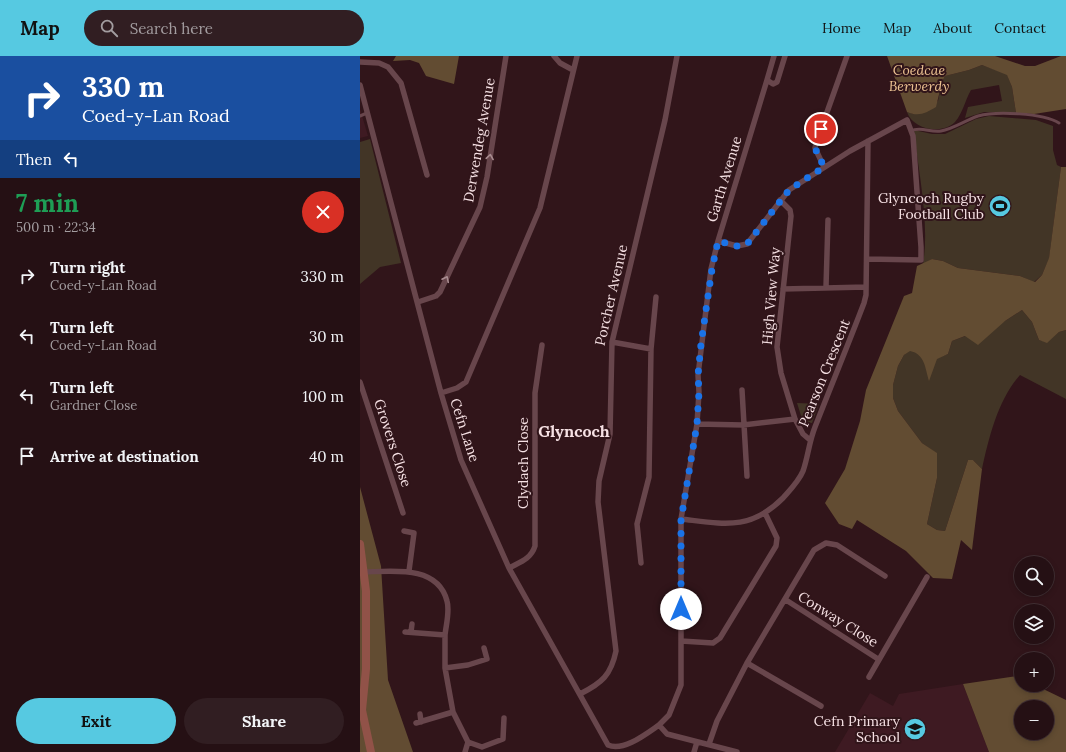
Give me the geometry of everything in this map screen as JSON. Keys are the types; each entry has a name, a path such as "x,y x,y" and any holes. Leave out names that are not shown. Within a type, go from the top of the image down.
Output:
{"main road":[{"path":"360,544 365,572 366,669 362,710 371,752"}],"street":[{"name":"Derwendeg Avenue","path":"418,302 436,296 440,292 480,207 487,177 506,56"},
{"path":"554,56 560,63 573,70"},
{"path":"441,393 457,388 466,382 540,208 577,56"},
{"name":"Porcher Avenue","path":"580,694 607,676 613,664 616,651 598,502 599,481 610,434 612,342 665,120 677,56"},
{"name":"Garth Avenue","path":"616,751 626,748 659,725 669,715 681,685 681,520 697,424 699,392 698,375 701,344 712,269 718,241 774,56"},
{"path":"767,80 773,84 777,82 785,56"},
{"path":"824,167 815,148 847,56"},
{"path":"360,62 379,64 388,67 401,83 427,174"},
{"name":"Cefn Lane","path":"360,85 441,393 461,460 509,568 608,745 616,751"},
{"path":"718,241 737,246 747,244 789,190 824,167 907,120 912,133 921,260 867,259"},
{"name":"Pearson Crescent","path":"681,520 737,524 765,513 788,493 799,479 803,471 810,440 864,303 867,259 868,141"},
{"name":"High View Way","path":"780,200 790,210 791,216 777,347 781,373 795,419 803,434 810,440"},
{"path":"826,288 828,220"},
{"path":"783,289 866,288"},
{"path":"641,563 637,524 648,477 651,349 656,297"},
{"path":"612,342 651,349"},
{"name":"Clydach Close","path":"509,568 529,557 533,553 535,546 535,394 542,345"},
{"name":"Grovers Close","path":"360,382 403,513"},
{"path":"742,390 747,476"},
{"path":"697,424 743,425 795,419"},
{"path":"682,641 713,643 720,638 776,546 777,538 765,513"},
{"path":"404,530 414,533 409,571"},
{"path":"709,744 717,721 747,663 786,600 814,550 826,543 837,544 885,576"},
{"path":"365,572 409,571 431,578 442,589 448,602 445,668 453,712 468,742 465,752"},
{"name":"Conway Close","path":"869,677 878,659 927,577"},
{"name":"Conway Close","path":"786,600 878,659"},
{"path":"411,632 412,624"},
{"path":"405,632 446,635"},
{"path":"445,668 468,665 487,659 484,648"},
{"path":"747,663 821,706"},
{"path":"420,714 418,722 453,712"},
{"path":"468,742 482,747 503,739 504,718"},
{"path":"659,725 667,734 737,752"},
{"path":"694,752 697,742"}],"lane":[{"path":"360,116 367,113"},
{"path":"912,133 918,129 940,131 979,116 989,114 1052,118 1059,123"}],"shaded area":[{"path":"982,65 1007,74 1012,87 1016,113 984,112 965,118 968,107 1002,101 999,85 971,90 958,118 949,126 928,129 921,127 910,118 907,112 914,114 938,101 942,82 945,76"},
{"path":"360,109 368,136 360,138"},
{"path":"989,116 1036,120 1053,126 1053,150 1057,165 1061,167 1049,259 1042,275 1034,282 1020,276 958,268 943,261 932,259 923,264 925,232 923,197 914,130 932,134 945,134 976,119"},
{"path":"370,139 401,263 380,267 360,284 360,142"},
{"path":"1022,310 1032,322 1039,340 1047,342 1059,332 1066,330 1066,399 1020,375 1012,385 995,419 982,469 973,460 968,460 945,531 937,530 927,524 937,478 936,453 922,443 898,411 893,398 893,385 898,366 904,355 910,350 933,357 948,354 952,341 1005,321"},
{"path":"797,403 819,404 812,423 803,422"},
{"name":"Cefn Primary School","path":"963,684 989,752 835,752 870,693 893,706 899,694"}],"green space":[{"path":"396,56 459,56 454,84 426,76 419,63 410,60 393,61"},
{"name":"Coedcae Berwerdy","path":"887,56 995,56 1025,66 1035,66 1061,56 1066,56 1066,109 1034,114 1016,113 1012,87 1007,75 982,65 945,76 942,82 936,107 922,114 907,112"},
{"path":"1061,167 1066,167 1066,330 1059,332 1047,343 1039,340 1032,322 1022,310 1005,321 978,345 965,336 952,341 948,354 937,359 929,381 922,358 915,353 910,351 904,355 898,366 893,385 893,398 898,411 922,443 937,453 937,478 927,524 937,530 945,531 968,460 973,460 982,469 972,550 961,540 952,579 933,578 906,551 857,520 852,529 839,524 825,503 845,469 860,421 866,390 904,296 912,293 917,266 932,259 943,261 958,268 1020,276 1035,282 1042,275 1049,258"},
{"path":"360,487 381,566 388,680 413,752 360,752"},
{"path":"1014,676 1014,692 1049,692 1066,700 1066,752 989,752 963,684"}],"place":[{"name":"Glyncoch Rugby Football Club","path":"1000,206"},
{"name":"Cefn Primary School","path":"915,729"}],"district":[{"name":"Glyncoch","path":"574,431"}],"route":[{"path":"681,609 681,520 697,424 699,392 698,375 701,344 712,269 718,241 737,246 747,244 789,190 824,167 815,148 821,129"}]}
